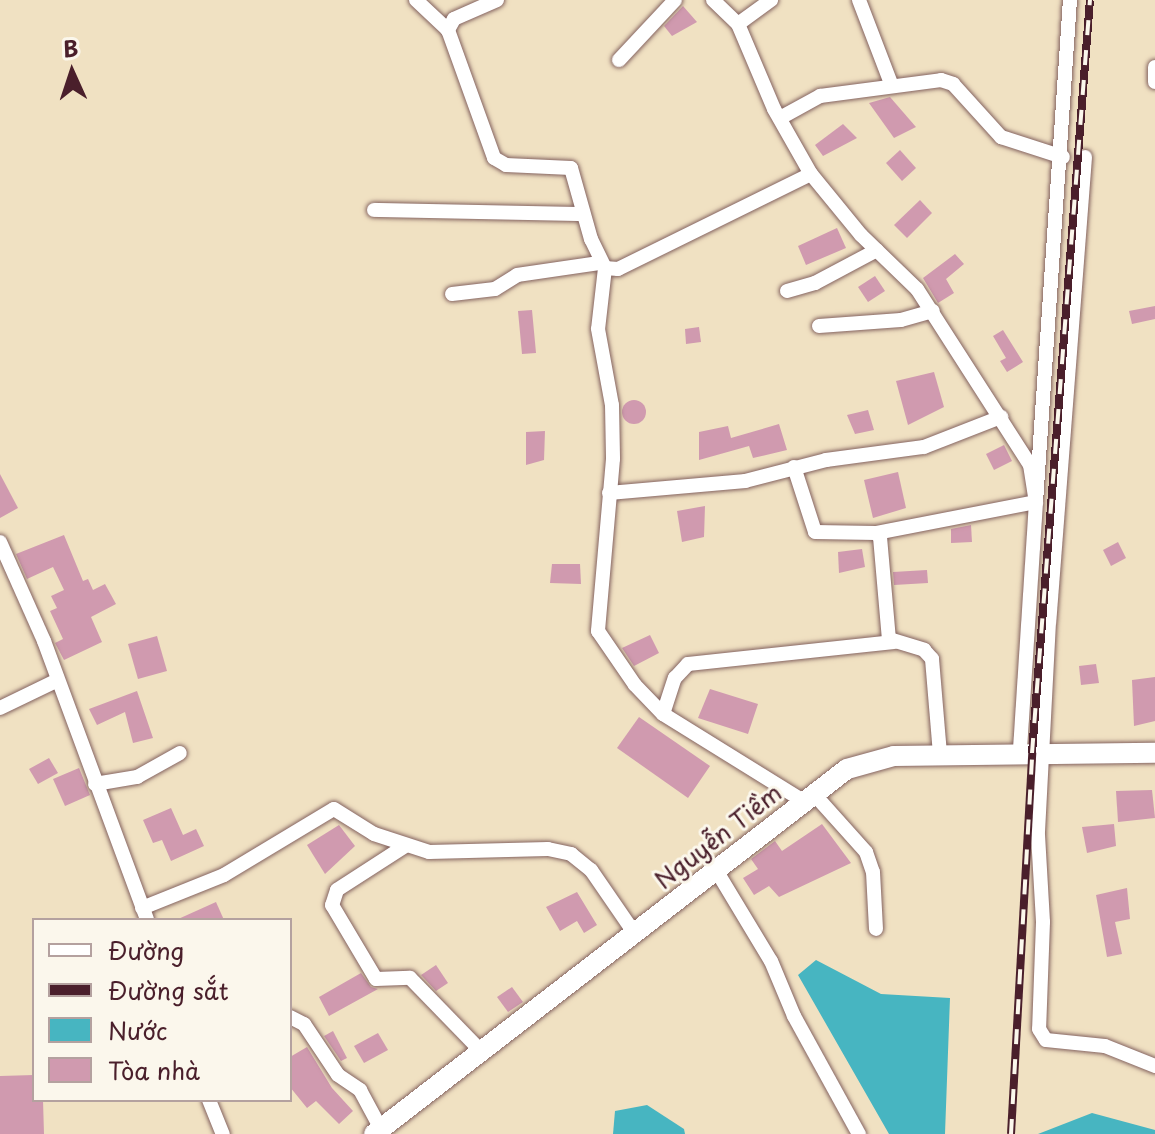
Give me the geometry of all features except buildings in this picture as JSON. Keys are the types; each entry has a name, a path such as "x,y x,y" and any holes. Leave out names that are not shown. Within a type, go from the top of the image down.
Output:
{"street":[{"path":"416,0 448,30 494,158 506,165 568,165 602,265 598,329 613,416 598,631 635,685 663,714 810,798 866,852 873,872 876,929"},
{"path":"448,30 454,19 497,0"},
{"path":"619,60 675,0"},
{"path":"713,0 738,24 780,118 811,174 877,250 899,266 933,311 1030,465 1036,502"},
{"path":"738,24 771,0"},
{"path":"859,0 892,86"},
{"path":"1020,752 1063,157 1070,0"},
{"path":"1155,67 1155,82"},
{"path":"780,118 820,96 948,81 1001,137 1063,157"},
{"path":"1085,157 1042,753 1039,1029 1046,1040 1105,1046 1155,1066"},
{"path":"452,294 495,289 517,275 602,265 618,269 811,174"},
{"path":"374,210 583,214"},
{"path":"787,291 826,278 877,250"},
{"path":"819,326 901,320 933,311"},
{"path":"609,493 745,481 794,467 924,447 1001,417"},
{"path":"794,467 815,532 876,533 1036,502"},
{"path":"876,533 885,553 887,632 894,642"},
{"path":"0,542 58,680 144,914 231,871 328,810 405,846 458,854 548,849 571,854 591,870 635,934"},
{"path":"663,714 678,672 688,664 894,642 918,647 932,659 940,755"},
{"path":"0,708 58,680"},
{"name":"Nguyễn Tiềm","path":"385,1130 716,870 861,763 940,755 1020,752 1155,753"},
{"path":"95,784 137,777 180,753"},
{"path":"405,846 337,890 332,905 376,979 410,978 482,1052"},
{"path":"716,870 771,961 794,1016 859,1134"},
{"path":"292,1018 304,1024 338,1075 360,1090 385,1130"},
{"path":"210,1102 223,1134"}],"water":[{"path":"816,960 881,994 950,998 945,1134 889,1134 798,975"},
{"path":"647,1105 684,1129 685,1134 613,1134 615,1111"},
{"path":"1092,1113 1155,1130 1155,1134 1038,1134"}],"railway":[{"path":"1011,1134 1032,753 1090,0"}]}
